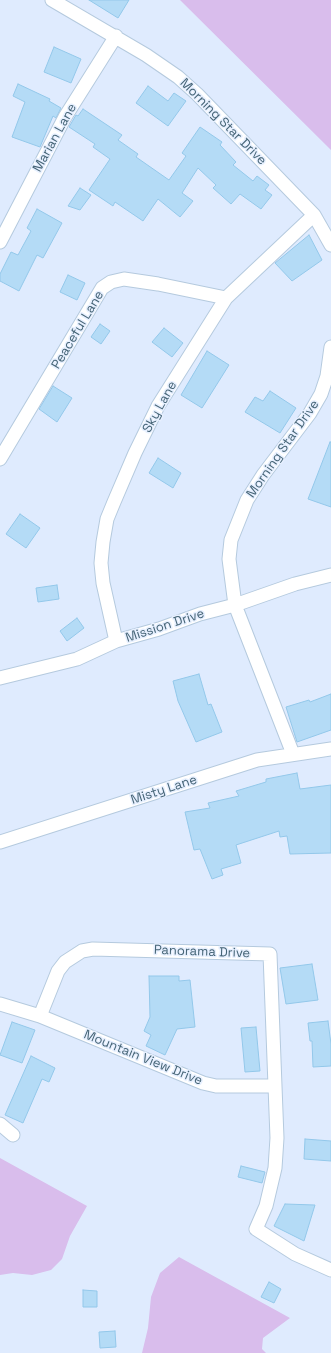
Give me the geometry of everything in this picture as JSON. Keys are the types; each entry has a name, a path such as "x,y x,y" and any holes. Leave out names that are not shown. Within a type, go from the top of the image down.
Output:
{"street":[{"name":"Morning Star Drive","path":"52,0 116,36 178,77 197,94 314,215 331,244"},
{"name":"Marian Lane","path":"0,242 65,118 116,36"},
{"name":"Sky Lane","path":"116,641 101,563 107,519 132,460 158,406 226,298 314,215"},
{"name":"Peaceful Lane","path":"0,459 102,288 111,282 124,279 158,284 226,298"},
{"name":"Morning Star Drive","path":"293,754 235,605 230,580 229,559 231,540 238,520 263,475 310,413 321,394 327,376 331,348"},
{"name":"Mission Drive","path":"0,678 77,659 116,641 159,629 200,614 235,605 295,584 331,575"},
{"name":"Misty Lane","path":"0,842 257,760 331,749"},
{"name":"Panorama Drive","path":"40,1016 58,971 65,962 82,952 93,949 270,954 275,1086"},
{"name":"Mountain View Drive","path":"0,1004 40,1016 203,1083 216,1086 275,1086"},
{"path":"275,1086 277,1138 276,1168 266,1206 256,1229 295,1254 331,1270"},
{"path":"0,1124 13,1135"}],"shaded area":[{"path":"180,0 331,0 331,150"},
{"path":"0,1158 87,1206 70,1236 62,1259 51,1270 32,1275 13,1273 0,1275"},
{"path":"179,1257 290,1318 263,1338 262,1349 266,1353 142,1353 148,1328 151,1297 160,1273"}],"building":[{"path":"89,0 129,0 118,18"},
{"path":"54,47 81,59 71,83 44,72"},
{"path":"18,84 50,99 49,101 61,108 56,118 53,116 40,147 12,137 25,102 13,96"},
{"path":"148,86 168,101 174,93 186,101 168,126 136,103"},
{"path":"83,109 122,135 118,140 138,154 136,157 169,180 186,156 182,153 200,127 222,142 220,145 236,162 233,165 253,181 257,176 269,185 265,190 272,195 261,209 240,194 231,204 213,188 216,185 198,168 182,193 193,201 180,217 158,199 143,221 115,202 113,206 89,190 110,159 93,147 95,144 69,127 76,115 78,116"},
{"path":"80,188 91,195 80,210 68,206"},
{"path":"37,209 62,223 43,258 37,255 19,291 0,281 0,274 11,252 18,255 31,231 27,228"},
{"path":"309,235 322,260 292,281 275,263"},
{"path":"68,275 85,283 77,300 60,292"},
{"path":"100,324 110,331 101,344 91,337"},
{"path":"164,328 183,343 172,357 152,342"},
{"path":"207,351 229,365 202,408 181,395"},
{"path":"53,386 72,398 57,422 39,409"},
{"path":"270,391 296,408 280,433 245,412 255,397 263,401"},
{"path":"331,442 331,507 308,499"},
{"path":"158,458 181,473 173,488 149,473"},
{"path":"20,514 40,528 26,548 6,534"},
{"path":"57,585 59,599 38,602 36,588"},
{"path":"77,618 84,628 67,641 60,631"},
{"path":"199,674 208,705 211,704 222,732 196,742 178,701 173,681"},
{"path":"331,694 331,730 297,742 286,707 309,700 310,702"},
{"path":"297,773 300,789 331,785 331,853 290,854 287,836 280,837 279,831 236,845 241,863 221,869 223,875 212,879 200,849 194,850 185,812 210,808 208,803 239,796 236,791 266,782 266,779"},
{"path":"312,964 318,1000 286,1004 280,968"},
{"path":"149,976 179,976 179,981 190,980 195,1027 177,1029 165,1055 146,1046 151,1035 144,1031 150,1017"},
{"path":"328,1021 331,1044 331,1066 313,1067 312,1041 310,1041 308,1023"},
{"path":"12,1022 35,1030 22,1063 0,1055"},
{"path":"256,1027 260,1071 245,1072 241,1028"},
{"path":"31,1056 55,1068 49,1082 42,1079 23,1123 5,1115"},
{"path":"305,1139 331,1141 331,1161 304,1159"},
{"path":"241,1166 265,1172 262,1183 238,1177"},
{"path":"285,1204 315,1205 304,1241 274,1226"},
{"path":"269,1282 281,1289 274,1303 261,1297"},
{"path":"83,1290 97,1291 97,1307 83,1307"},
{"path":"115,1331 116,1347 100,1348 99,1332"}]}
